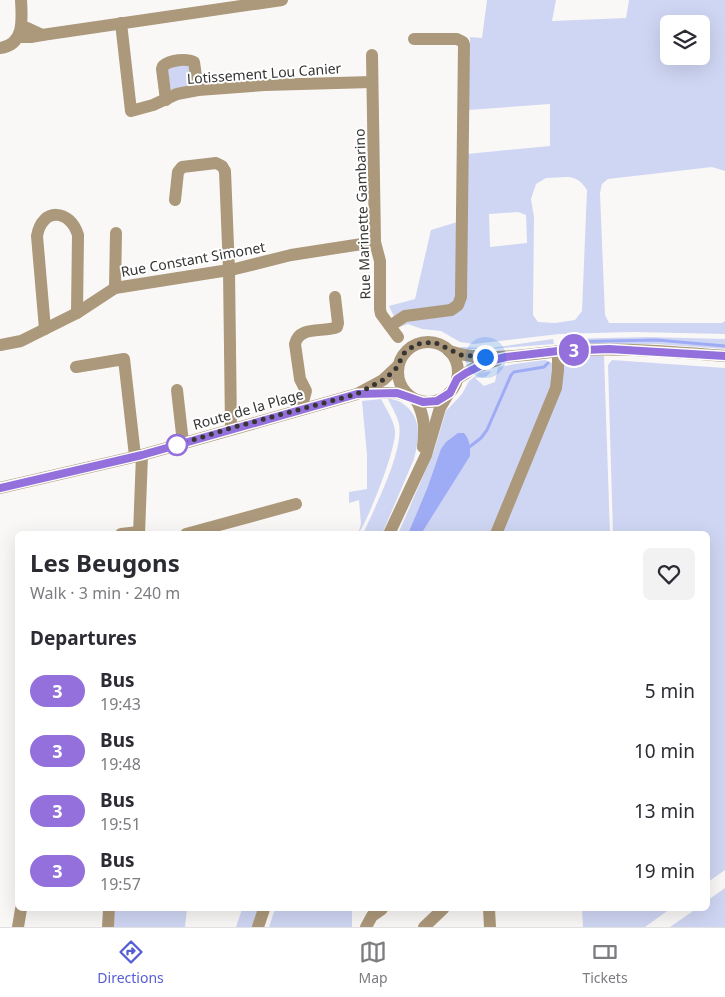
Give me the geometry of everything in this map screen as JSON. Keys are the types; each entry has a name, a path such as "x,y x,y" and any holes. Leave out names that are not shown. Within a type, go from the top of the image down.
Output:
{"street":[{"path":"0,48 12,44 20,32 21,0"},
{"path":"20,32 42,35 282,0"},
{"name":"Lotissement Lou Canier","path":"121,23 130,111 166,100 177,94 198,90 372,82"},
{"path":"390,326 405,316 451,310 458,305 461,297 464,42 457,39 414,39"},
{"name":"Rue Marinette Gambarino","path":"372,55 375,242 380,261 381,312 398,337 401,360"},
{"path":"166,100 162,69 168,62 188,60 194,62 198,90"},
{"path":"175,200 178,172 182,167 216,164 222,166 225,171 229,270 231,428"},
{"path":"45,329 37,236 39,227 44,220 51,216 61,215 70,220 76,227 78,236 77,312"},
{"path":"115,288 116,233"},
{"name":"Rue Constant Simonet","path":"0,346 21,342 77,312 115,288 229,270 291,255 375,242"},
{"path":"304,409 303,402 306,391 300,379 296,339 299,335 306,332 337,327 335,297"},
{"path":"398,337 416,344 434,342 461,355 506,357 558,351 639,350 725,356"},
{"path":"416,344 401,360 398,376 400,384 413,398 424,420 425,434 419,468"},
{"path":"390,531 431,442 440,408 457,379 458,369 450,351"},
{"path":"497,531 556,388 558,351"},
{"path":"457,379 474,368 506,357"},
{"path":"76,368 124,359 138,456 139,531"},
{"name":"Route de la Plage","path":"0,488 138,456 231,428 357,394 383,380 401,360"},
{"path":"177,390 183,443"},
{"name":"Route de la Plage","path":"357,394 397,393 413,398"},
{"path":"413,398 423,402 437,401 450,393"},
{"path":"197,531 296,504"},
{"path":"18,927 21,911"},
{"path":"108,927 109,911"},
{"path":"258,927 263,911"},
{"path":"366,927 372,916 379,911"},
{"path":"424,927 441,911"},
{"path":"489,911 490,927"}],"shaded area":[{"path":"487,0 556,0 552,21 626,18 629,0 725,0 725,171 712,167 608,179 602,184 600,193 605,315 609,323 722,323 725,321 725,334 633,332 559,334 474,344 460,342 441,331 422,329 408,324 399,327 389,306 415,299 431,230 467,219 467,154 550,146 550,104 468,110 470,37 482,38","holes":["546,178 574,178 583,184 587,190 582,311 575,320 555,323 538,322 533,315 534,217 531,199 536,184","518,212 526,215 527,243 490,247 489,214"]},
{"path":"188,63 194,87 171,91 167,66"},
{"path":"647,337 725,339 725,349 655,344 562,346 562,339"},
{"path":"553,339 554,344 490,349 462,349 459,347 490,348"},
{"path":"568,356 604,356 610,531 502,531 560,387 565,358"},
{"path":"545,360 552,363 554,369 553,380 493,531 399,531 434,451 446,411 462,394 469,381 479,373 491,371 486,376 475,378 484,386 495,382 498,367"},
{"path":"612,360 725,368 725,870 710,881 710,531 613,531 608,365"},
{"path":"381,399 390,415 395,431 381,484 363,526 359,531 361,524 359,500 349,503 349,492 367,489 367,455 362,401"},
{"path":"388,399 395,400 406,406 415,418 418,438 414,459 383,531 364,531 393,464 397,449 399,424"},
{"path":"725,888 725,927 670,927 693,911 710,911 710,899"},
{"path":"115,911 187,911 185,927 114,927"},
{"path":"241,911 257,911 252,927 236,927"},
{"path":"274,911 352,911 352,927 269,927"},
{"path":"582,911 667,911 645,927 583,927"}],"water":[{"path":"458,433 464,433 470,447 470,456 423,531 409,531 441,449 446,442"}],"waterway":[{"path":"561,344 563,342 657,340 725,346"},
{"path":"468,448 481,438 487,430 511,375 514,372 544,367 548,363"}],"bus line":[{"name":"3","path":"0,488 142,455 231,428 357,394 387,392 404,394 423,402 437,401 450,393 457,379 466,373 490,361 506,357 558,351 609,349 725,356"}],"route":[{"path":"177,445 231,428 357,394 383,380 393,372 403,354 416,344 434,342 461,355 485,357"}]}
